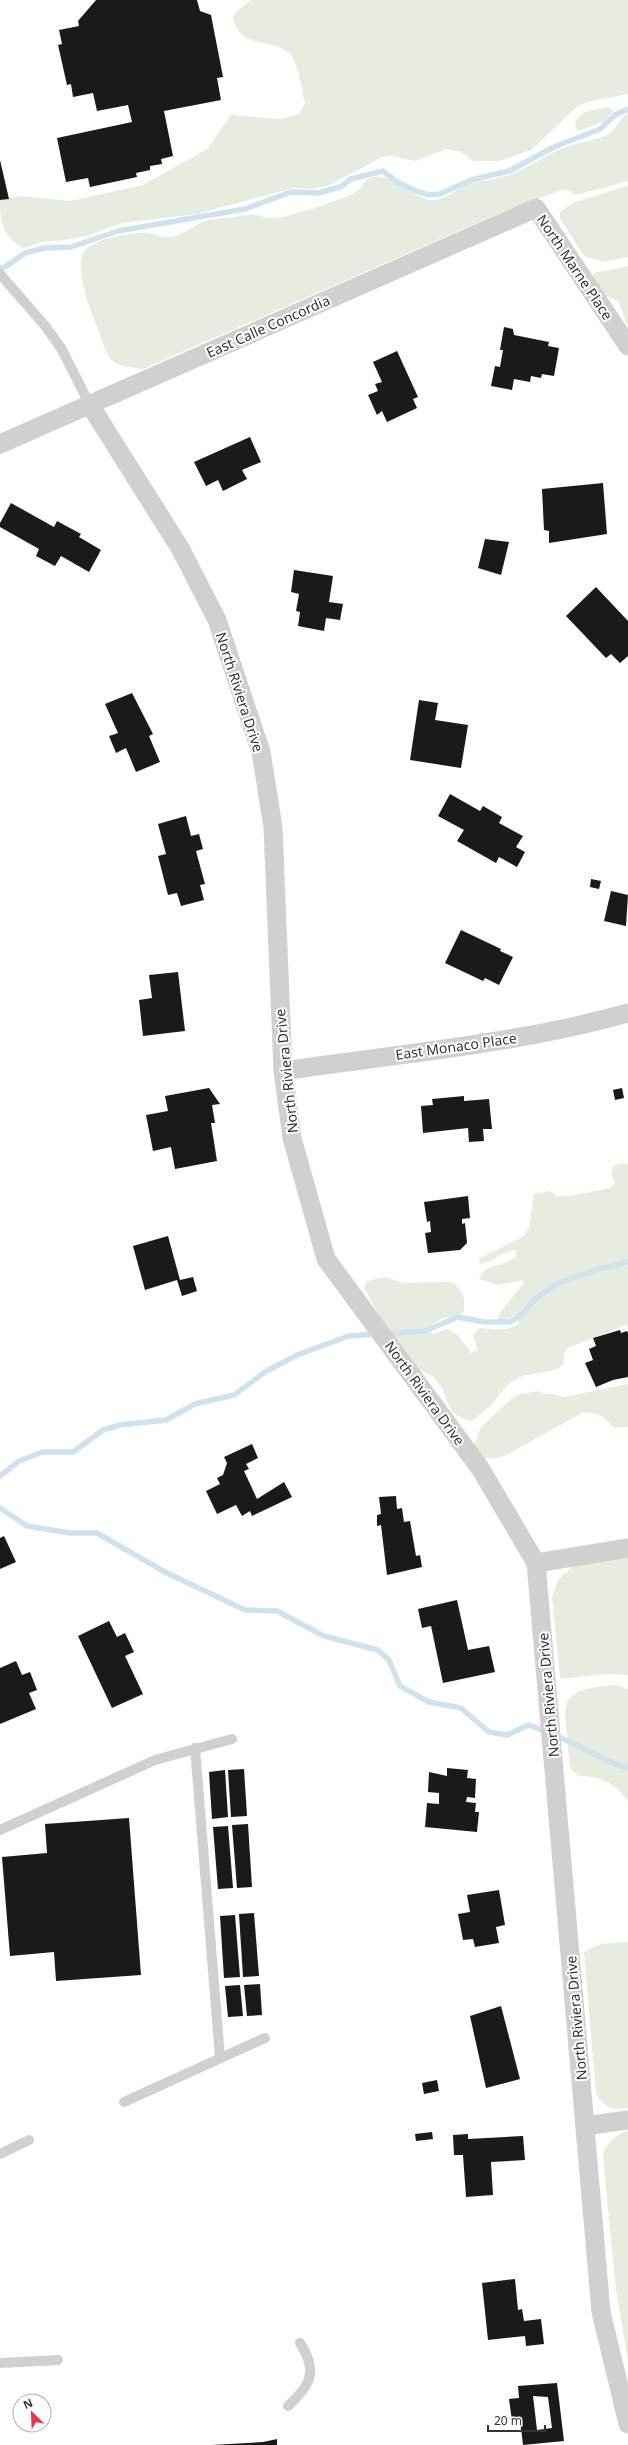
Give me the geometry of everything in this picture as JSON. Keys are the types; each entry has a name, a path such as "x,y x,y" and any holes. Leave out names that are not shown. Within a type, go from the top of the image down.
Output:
{"street":[{"name":"North Marne Place","path":"536,208 628,346"},
{"name":"East Calle Concordia","path":"0,444 536,208"},
{"name":"North Riviera Drive","path":"90,405 180,548 210,607 222,635 257,737 273,827 283,1071 292,1138 326,1259 480,1468 536,1563 601,2312 628,2424"},
{"name":"East Monaco Place","path":"283,1071 531,1035 587,1024 628,1013"},
{"path":"536,1563 628,1548"},
{"path":"585,2126 628,2120"}],"lane":[{"path":"0,274 46,326 61,348 90,405"},
{"path":"0,1830 155,1760 232,1739"},
{"path":"195,1748 220,2058"},
{"path":"124,2102 265,2038"},
{"path":"0,2154 29,2140"},
{"path":"288,2406 301,2394 310,2380 309,2356 300,2343"},
{"path":"0,2363 58,2360"}],"shaded area":[{"path":"251,0 628,0 628,94 592,101 578,106 531,150 499,161 473,161 461,152 446,149 415,161 392,156 382,157 330,185 314,189 293,188 197,214 122,223 89,235 67,240 42,242 24,248 11,239 2,222 0,200 21,196 70,201 143,185 207,149 231,115 280,119 299,114 305,103 297,69 292,57 281,48 249,39 237,29 233,18 236,12"},
{"path":"608,107 614,111 603,122 578,131 575,127 576,120 585,112"},
{"path":"628,112 628,181 576,195 565,189 504,211 143,369 121,365 111,359 107,354 84,289 82,278 81,258 84,251 95,243 113,237 141,233 166,237 177,236 204,221 209,220 252,215 268,218 290,215 335,201 357,191 368,179 373,177 388,179 424,198 437,200 469,184 509,175 531,165 551,153 609,134"},
{"path":"628,186 628,257 605,262 584,256 560,218 560,212 574,202"},
{"path":"628,266 628,327 618,301 603,294 591,276 594,273"},
{"path":"620,1163 628,1164 628,1329 626,1325 567,1348 564,1354 564,1364 559,1368 547,1372 527,1375 511,1382 500,1393 489,1408 472,1421 459,1417 451,1411 442,1388 433,1376 417,1369 386,1328 364,1287 367,1281 386,1277 403,1283 451,1282 459,1288 464,1298 464,1311 458,1317 442,1318 429,1327 432,1334 448,1329 457,1334 471,1353 478,1350 473,1335 480,1328 506,1329 519,1323 515,1315 502,1321 497,1318 524,1283 523,1280 498,1285 479,1279 490,1267 511,1260 516,1256 515,1250 506,1252 485,1263 480,1264 479,1259 524,1236 529,1228 534,1194 550,1191 556,1196 569,1196 610,1188 615,1184 611,1173 614,1166"},
{"path":"628,1384 628,1427 613,1428 600,1415 582,1413 506,1455 493,1459 484,1458 474,1446 480,1428 510,1400 520,1394 540,1391 543,1394 553,1394 564,1397"},
{"path":"628,1556 628,1675 607,1674 560,1679 552,1597 558,1580 573,1566"},
{"path":"616,1685 628,1689 628,1801 618,1790 607,1782 594,1777 579,1776 570,1768 565,1713 570,1698 583,1690"},
{"path":"628,1942 628,2108 618,2109 605,2105 596,2093 584,1952 601,1944"},
{"path":"628,2130 628,2362 616,2289 603,2157 605,2148 615,2138"}],"building":[{"path":"96,0 197,0 200,11 211,15 223,77 217,78 221,100 164,111 173,156 161,159 162,164 150,166 150,170 136,173 137,177 90,187 88,178 66,182 57,138 132,122 128,105 97,111 93,93 73,97 71,84 67,85 58,45 62,44 59,30 79,26 78,21"},
{"path":"0,160 9,199 0,200"},
{"path":"504,327 513,329 514,335 549,342 548,346 559,348 554,376 542,374 541,378 531,376 530,382 514,379 512,390 491,386 495,366 500,367 503,350 500,350"},
{"path":"397,351 418,397 413,399 417,408 387,422 382,411 377,415 368,395 378,391 375,384 382,382 373,362"},
{"path":"250,437 261,462 242,470 247,479 223,491 218,480 206,486 194,462"},
{"path":"603,483 607,534 549,543 549,531 544,530 542,489"},
{"path":"11,503 54,527 57,521 81,534 79,537 101,550 89,572 61,556 55,566 36,556 39,549 0,527 0,523"},
{"path":"485,539 509,542 501,575 478,568"},
{"path":"294,570 333,576 329,602 343,604 340,620 326,618 324,631 298,626 300,612 296,611 299,594 291,592"},
{"path":"596,587 628,621 628,656 620,663 611,654 606,658 566,616"},
{"path":"132,693 153,734 149,736 160,762 136,772 126,748 116,753 109,736 118,733 105,704"},
{"path":"419,700 438,703 435,720 468,725 461,768 410,760"},
{"path":"450,794 480,811 483,806 502,817 499,823 523,836 516,847 525,852 517,867 499,857 496,863 457,841 464,830 438,816"},
{"path":"186,816 191,836 199,834 203,849 196,851 205,884 200,885 204,900 181,906 177,893 168,895 158,856 166,854 158,824"},
{"path":"591,879 601,881 599,889 590,887"},
{"path":"611,891 628,895 626,926 604,921"},
{"path":"461,930 501,949 500,951 513,957 499,985 485,978 483,981 445,963"},
{"path":"178,972 185,1031 143,1036 139,1000 152,998 149,975"},
{"path":"209,1088 220,1104 212,1105 215,1123 211,1123 217,1161 175,1169 171,1147 153,1151 146,1115 168,1111 165,1096"},
{"path":"622,1088 624,1098 615,1100 613,1090"},
{"path":"464,1096 464,1101 489,1099 492,1129 483,1129 484,1141 469,1142 468,1128 423,1133 421,1106 433,1105 432,1099"},
{"path":"468,1196 470,1218 462,1219 462,1224 465,1223 467,1243 460,1250 428,1253 425,1233 431,1232 430,1221 427,1222 424,1202"},
{"path":"168,1236 180,1280 193,1277 197,1291 182,1296 177,1280 145,1290 133,1246"},
{"path":"620,1330 621,1333 627,1331 628,1333 628,1377 613,1380 596,1387 585,1363 593,1360 589,1349 596,1346 593,1338"},
{"path":"252,1444 258,1458 246,1464 249,1469 244,1471 257,1499 284,1482 292,1497 252,1516 250,1511 242,1516 236,1505 217,1514 206,1491 220,1484 217,1478 223,1475 227,1463 224,1457"},
{"path":"396,1496 397,1509 402,1508 404,1522 410,1521 416,1556 420,1555 422,1567 387,1575 381,1525 377,1526 377,1515 381,1514 379,1497"},
{"path":"4,1536 16,1562 0,1569 0,1538"},
{"path":"457,1600 468,1650 489,1646 495,1672 443,1683 431,1626 422,1628 418,1609"},
{"path":"109,1621 117,1637 125,1633 134,1652 125,1656 143,1694 112,1708 78,1636"},
{"path":"16,1661 22,1675 30,1672 37,1690 29,1693 36,1709 0,1724 0,1668"},
{"path":"447,1768 468,1770 467,1778 476,1779 475,1798 467,1797 466,1802 476,1803 475,1812 479,1812 477,1832 425,1827 427,1803 439,1804 439,1793 428,1792 429,1772 447,1776"},
{"path":"244,1769 247,1816 231,1817 228,1770"},
{"path":"225,1770 228,1817 212,1819 209,1772"},
{"path":"129,1818 141,1975 56,1981 54,1952 10,1956 2,1857 47,1853 45,1824"},
{"path":"248,1824 252,1887 237,1888 232,1825"},
{"path":"228,1826 233,1888 218,1889 213,1827"},
{"path":"499,1890 505,1925 496,1927 499,1943 475,1947 473,1939 463,1940 458,1914 470,1912 467,1895"},
{"path":"254,1913 259,1976 243,1977 239,1914"},
{"path":"235,1915 240,1977 224,1978 220,1916"},
{"path":"260,1984 262,2015 247,2016 244,1985"},
{"path":"240,1985 243,2016 228,2017 225,1986"},
{"path":"501,2006 520,2079 486,2088 470,2016"},
{"path":"437,2080 439,2091 424,2094 422,2083"},
{"path":"432,2132 433,2139 416,2141 415,2134"},
{"path":"468,2134 468,2139 523,2136 525,2160 491,2162 493,2195 466,2197 463,2155 454,2155 453,2135"},
{"path":"515,2279 518,2310 522,2309 524,2321 541,2319 544,2344 526,2346 525,2336 488,2340 482,2283"},
{"path":"557,2383 564,2441 523,2445 520,2420 512,2421 509,2399 519,2398 518,2386","holes":["533,2396 548,2397 552,2428 537,2430"]},
{"path":"277,2439 277,2445 212,2445 263,2442"}],"waterway":[{"path":"0,268 5,267 25,253 44,248 71,247 118,231 245,209 291,192 318,193 340,187 351,179 383,171 397,182 416,191 429,195 440,194 471,180 509,171 554,147 600,129 615,115 628,109"},
{"path":"385,1334 425,1331 458,1317 485,1322 509,1322 522,1315 534,1300 556,1284 599,1269 628,1262"},
{"path":"0,1476 19,1461 43,1452 73,1452 103,1430 120,1425 166,1420 195,1404 234,1395 265,1372 297,1355 349,1336 376,1334"},
{"path":"0,1508 27,1526 70,1533 97,1533 165,1572 245,1610 277,1611 324,1636 378,1650 389,1660 400,1686 429,1702 461,1708 489,1732 507,1735 529,1725 547,1732"},
{"path":"555,1735 619,1766 628,1767"}]}
